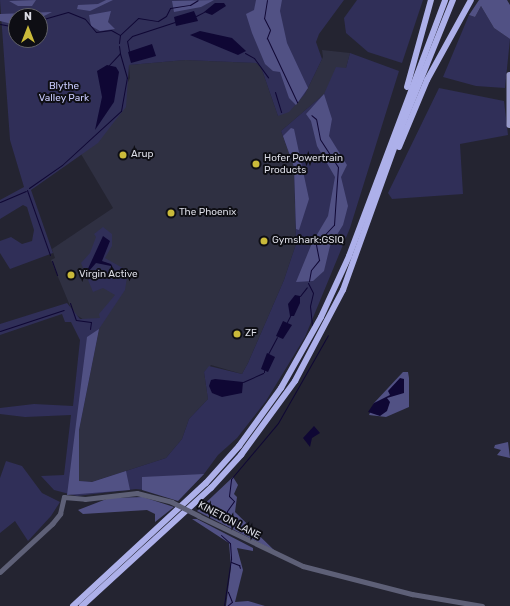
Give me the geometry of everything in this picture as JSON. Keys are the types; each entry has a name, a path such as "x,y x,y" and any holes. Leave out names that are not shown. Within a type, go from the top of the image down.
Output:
{"highway":[{"path":"407,98 431,0"},
{"path":"73,606 206,483 239,446 281,388 334,290 445,0"},
{"path":"82,606 211,488 268,419 320,337 343,290 453,0"},
{"path":"374,205 427,80 471,0"}],"main road":[{"path":"510,75 510,125"}],"street":[{"name":"KINETON LANE","path":"0,572 52,524 64,497 85,499 137,493 172,502 260,548 303,566 412,594 482,606"}],"shaded area":[{"path":"36,0 32,6 18,6 9,1"},
{"path":"106,0 113,0 90,11 77,9 78,5 98,4"},
{"path":"214,0 201,7 174,12 172,1"},
{"path":"256,0 282,0 280,11 287,43 308,88 296,105 289,98 280,72 273,71 265,64 252,33 246,14 254,10"},
{"path":"479,0 507,0 510,5 510,39 494,28 481,6 475,17 469,15"},
{"path":"215,3 224,3 226,6 212,15 204,12"},
{"path":"111,11 108,22 115,29 100,31 91,26 89,15"},
{"path":"194,11 198,21 176,26 174,17"},
{"path":"0,14 8,14 8,23 0,21"},
{"path":"200,31 232,38 246,51 238,55 190,35"},
{"path":"152,44 156,56 131,63 128,52"},
{"path":"322,50 350,53 346,68 324,94 281,131 294,167 296,244 284,280 242,374 211,365 204,372 208,399 189,419 182,439 166,458 92,482 79,481 79,430 99,329 73,313 51,260 55,258 52,249 113,208 81,154 97,143 130,78 129,65 185,60 256,63 261,67 278,116 305,94 323,57"},
{"path":"107,65 116,67 119,72 114,102 95,130 102,97 97,71"},
{"path":"324,94 332,119 329,136 347,165 341,177 348,206 343,225 330,246 324,271 313,281 296,282 312,243 328,216 335,177 317,146 311,121 306,114"},
{"path":"291,128 294,129 309,199 299,230 296,229 294,167 283,136"},
{"path":"103,236 110,241 102,261 111,264 114,271 112,276 111,266 96,263 89,271 89,280 86,273"},
{"path":"295,295 300,296 300,303 294,316 290,316 288,304"},
{"path":"283,321 292,325 283,339 276,336"},
{"path":"99,329 79,430 79,481 92,482 126,471 130,490 67,495 87,337"},
{"path":"267,353 275,357 268,372 261,369"},
{"path":"403,372 408,372 409,407 386,417 369,415 374,403"},
{"path":"400,378 404,379 404,393 387,398 390,402 387,411 380,416 368,412 374,403 390,395 388,391"},
{"path":"215,379 243,382 242,393 222,397 212,393 209,386 211,380"},
{"path":"314,426 320,433 312,438 310,447 303,438"},
{"path":"508,442 510,458 497,455 501,450 494,448 495,445"},
{"path":"204,474 178,501 142,490 142,477"},
{"path":"233,477 238,485 234,494 237,497 235,512 275,551 197,511"},
{"path":"143,497 174,507 155,522 155,514 147,510 83,514 78,510 109,498"},
{"path":"192,519 197,519 253,548 253,551 237,548 243,570 235,602 248,601 265,606 226,606 231,567 229,543"}],"green space":[{"name":"Blythe Valley Park","path":"0,0 344,0 319,34 316,42 322,59 305,94 289,112 278,116 261,67 256,63 185,60 129,65 126,107 98,143 31,190 53,253 10,269 0,253 0,241 11,237 22,244 32,241 34,230 27,207 23,205 0,219 0,200 24,187 10,140"},
{"path":"357,0 423,0 402,63 368,52 346,33 344,18"},
{"path":"481,6 494,28 510,39 505,88 476,86 443,77 469,15 475,17"},
{"path":"350,53 399,71 350,228 305,337 266,401 237,438 218,455 204,474 178,501 154,491 136,489 77,496 54,490 41,476 64,475 71,415 25,417 0,414 0,408 34,404 73,406 80,340 71,322 65,322 62,314 0,335 0,324 67,303 80,319 100,318 99,314 115,295 103,288 93,292 81,263 90,253 96,237 94,234 103,227 112,234 112,246 105,258 128,271 125,290 99,329 79,430 79,481 92,482 166,458 182,439 189,419 208,399 204,372 209,366 242,374 248,363 284,280 296,244 294,167 281,131 324,94 336,67 346,68"},
{"path":"439,88 504,101 508,135 460,144 463,194 392,199 388,193"},
{"path":"6,461 22,466 42,493 60,502 51,516 28,541 15,521 0,533 0,478"}],"waterway":[{"path":"48,18 68,12 85,19 96,32 111,30 120,35 138,18 158,21 166,16 170,8 190,5 198,0"},
{"path":"267,0 264,18 270,30 267,38 297,102"},
{"path":"196,16 204,12"},
{"path":"129,51 127,41 132,36 175,22"},
{"path":"0,24 8,26"},
{"path":"119,43 120,35"},
{"path":"109,65 120,53 119,46"},
{"path":"29,188 62,165 121,111 127,78 120,53"},
{"path":"245,53 254,58 268,77"},
{"path":"275,92 281,112"},
{"path":"309,281 311,270 319,260 316,244 334,225 338,167 320,139 316,119 311,115"},
{"path":"27,190 50,255"},
{"path":"0,202 26,191"},
{"path":"52,261 57,275"},
{"path":"308,283 313,293 310,306 312,326"},
{"path":"300,296 307,287"},
{"path":"70,303 76,320 91,322 90,329"},
{"path":"0,331 64,310"},
{"path":"287,322 290,316"},
{"path":"227,522 227,511 234,501 229,496 231,479 278,423 328,335"},
{"path":"268,354 277,337"},
{"path":"243,382 263,373"},
{"path":"221,535 230,543 231,559 224,606"},
{"path":"231,562 239,565 240,568"},
{"path":"227,606 232,602 228,592"}],"place":[{"name":"Arup","path":"123,155"},
{"name":"Hofer Powertrain Products","path":"256,164"},
{"name":"The Phoenix","path":"171,213"},
{"name":"Gymshark:GSIQ","path":"264,241"},
{"name":"Virgin Active","path":"71,275"},
{"name":"ZF","path":"237,334"}]}
